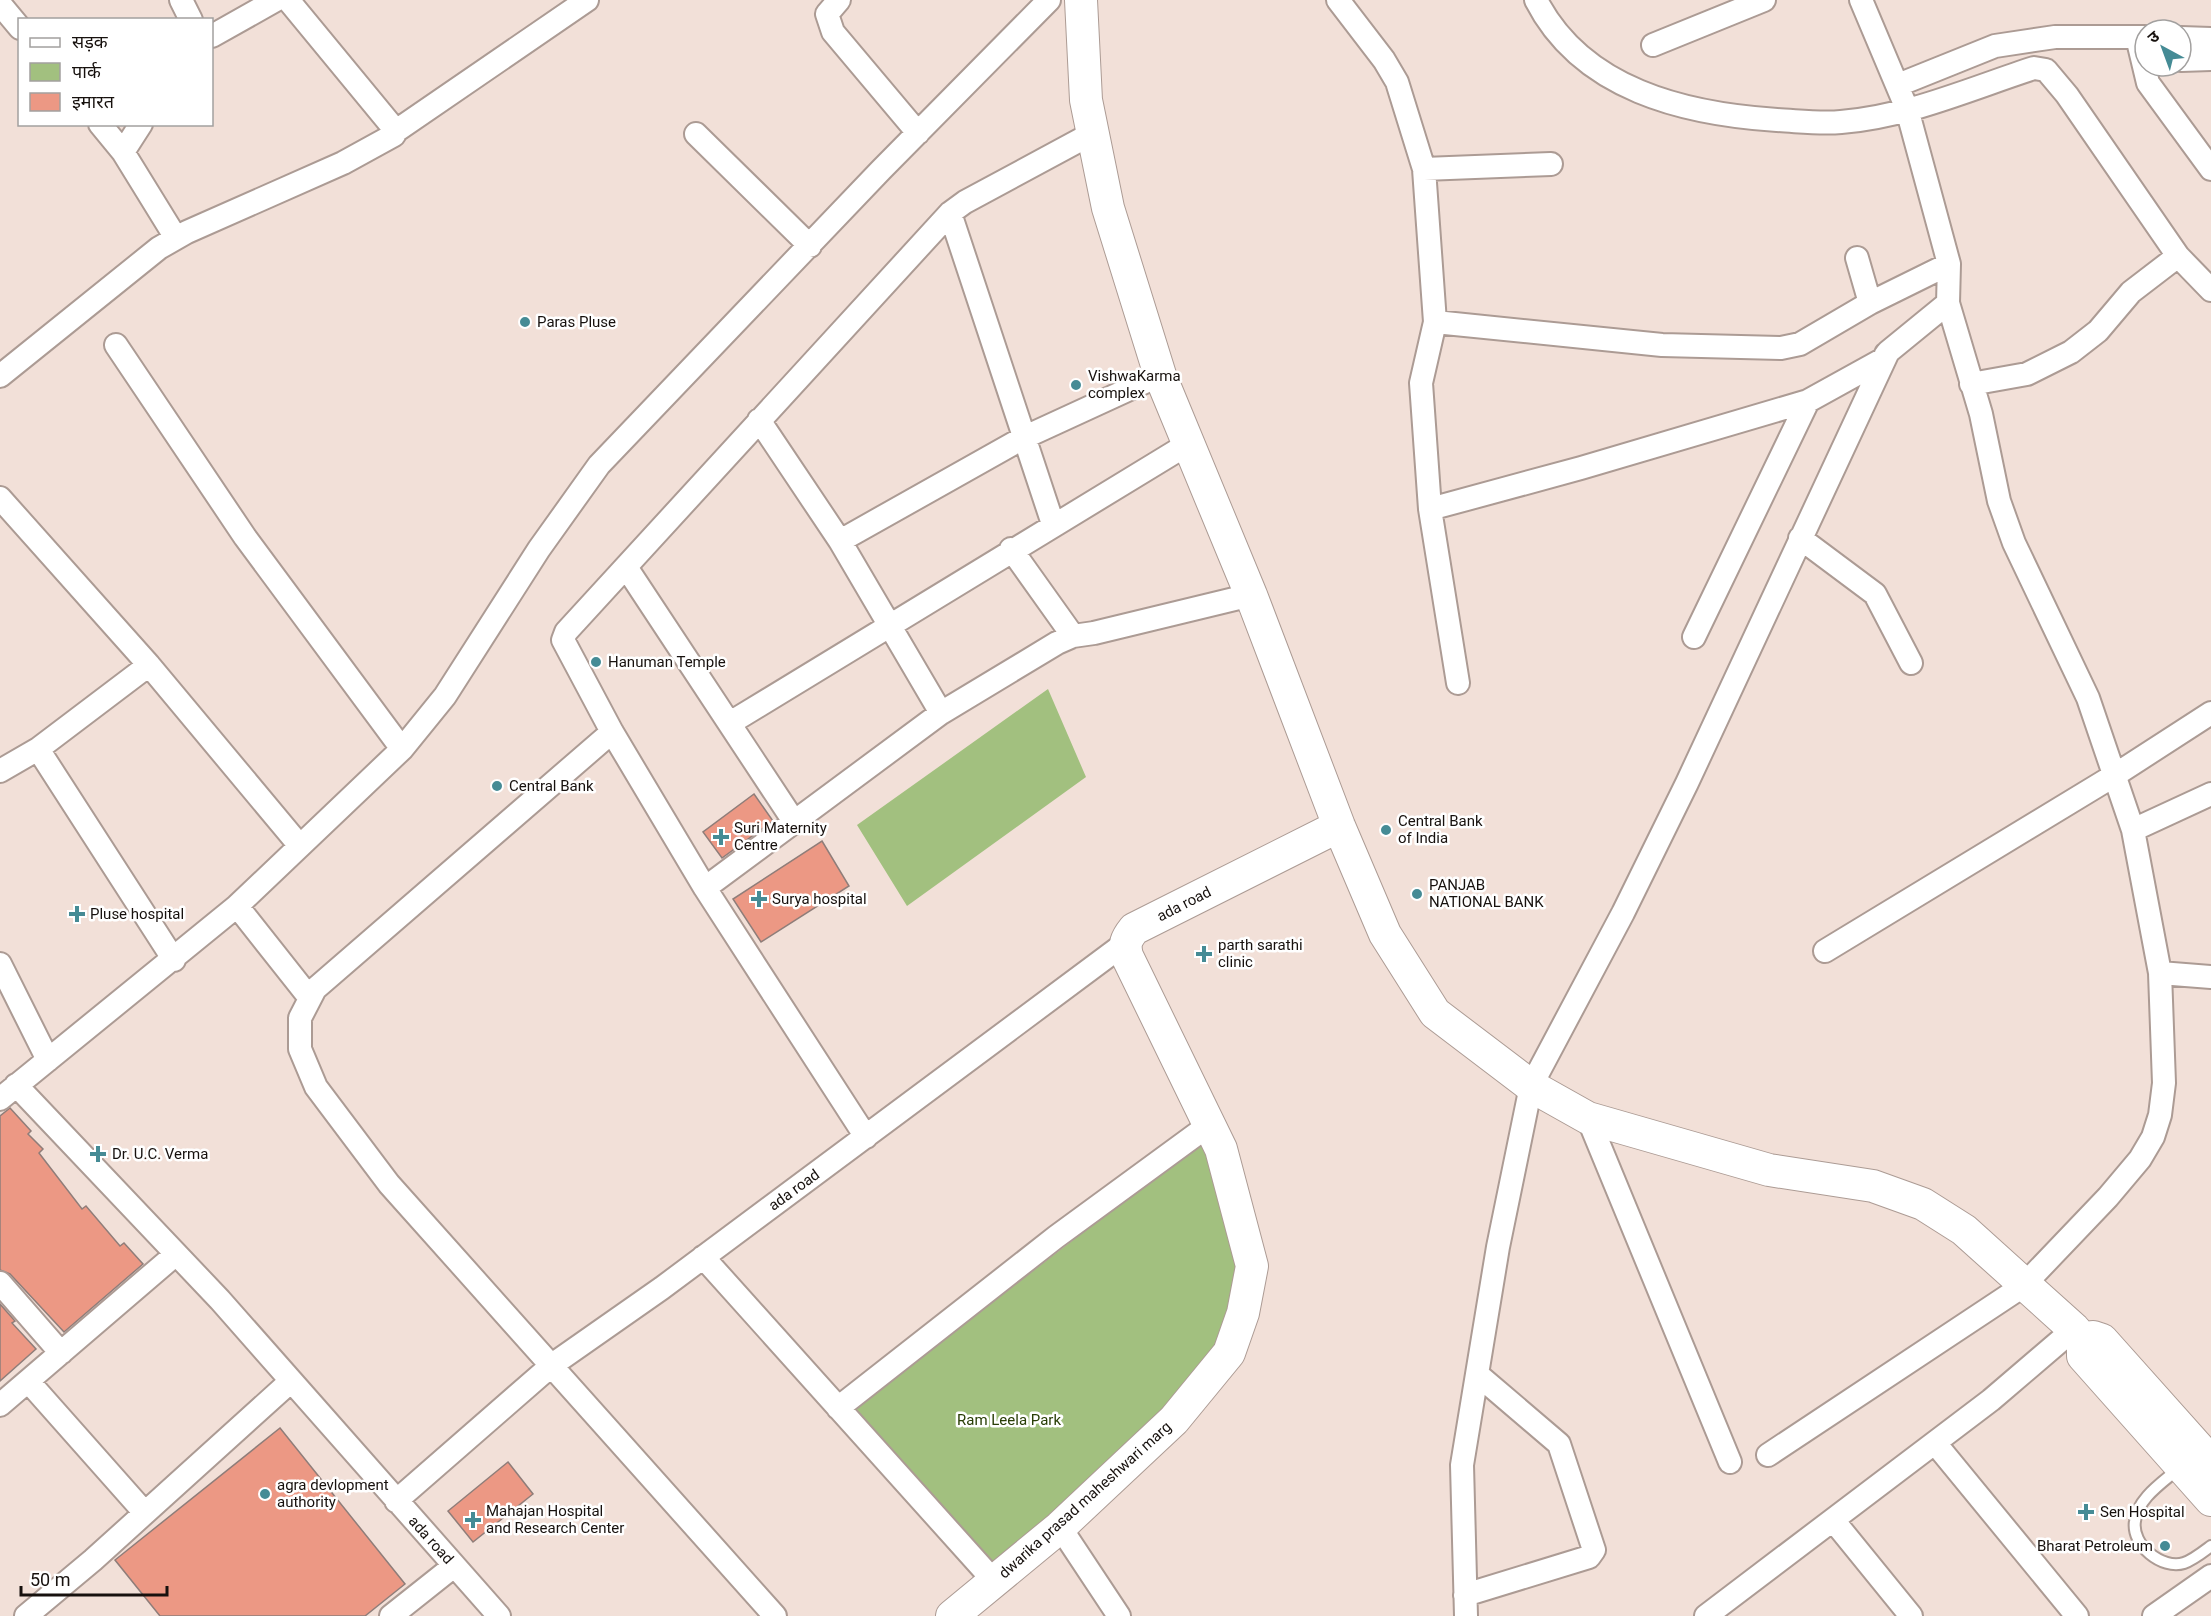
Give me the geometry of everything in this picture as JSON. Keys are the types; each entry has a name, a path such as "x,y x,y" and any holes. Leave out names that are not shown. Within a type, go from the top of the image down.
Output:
{"main road":[{"path":"1081,0 1083,75 1108,208 1160,375 1251,595 1339,826 1385,934 1435,1013 1531,1086 1588,1118 1769,1170 1873,1186 1923,1203 1964,1230 2078,1334 2102,1340 2196,1464 2211,1500"},
{"name":"ada road","path":"1124,944 1134,929 1339,826"},
{"name":"dwarika prasad maheshwari marg","path":"952,1616 1060,1527 1174,1420 1229,1353 1237,1334 1252,1266 1221,1149 1136,976 1124,944"}],"street":[{"path":"181,0 190,18"},
{"path":"213,35 276,0"},
{"path":"0,376 159,248 168,225 343,164 394,135 389,124 288,0"},
{"path":"389,124 587,0"},
{"path":"839,0 827,14 833,32 918,133"},
{"path":"396,1501 176,1254 8,1092 174,960 237,906 402,749 445,696 545,540 599,465 1049,0"},
{"path":"1338,0 1397,82 1424,169 1435,322 1421,383 1430,509 1458,683"},
{"path":"1536,0 1575,52 1611,79 1668,103 1731,117 1828,123 1907,109 2034,68 2046,70 2067,94 2178,256 2211,290"},
{"path":"1653,45 1764,0"},
{"path":"1768,1455 2023,1286 2108,1197 2140,1159 2153,1137 2160,1114 2164,1083 2160,973 2133,830 2088,698 2014,543 1999,501 1981,414 1948,303 1949,264 1907,109 1861,0"},
{"path":"0,4 18,25"},
{"path":"1898,85 1995,46 2055,37 2133,37"},
{"path":"2193,38 2211,39"},
{"path":"2193,60 2211,59"},
{"path":"2147,78 2148,83 2211,169"},
{"path":"102,126 123,152 168,225"},
{"path":"123,152 140,126"},
{"path":"866,1137 705,888 612,732 563,640 566,632 950,213 965,202 1093,133"},
{"path":"696,134 810,246"},
{"path":"1424,169 1551,164"},
{"path":"950,213 1053,524"},
{"path":"1971,384 2027,374 2071,352 2098,331 2131,292 2178,256"},
{"path":"1857,258 1870,303"},
{"path":"1435,322 1662,345 1781,348 1800,344 1870,303 1949,264"},
{"path":"1430,509 1581,468 1808,401 1884,359 1888,352 1948,303"},
{"path":"116,345 245,537 402,749"},
{"path":"1477,1374 1558,1444 1594,1550 1590,1557 1465,1606 1462,1466 1477,1374 1498,1247 1531,1086 1633,893 1888,352"},
{"path":"840,541 1023,438 1160,375"},
{"path":"1694,637 1808,401"},
{"path":"759,420 840,541 891,624 941,713"},
{"path":"730,723 1011,549 1188,444"},
{"path":"0,498 149,665 300,846"},
{"path":"1800,538 1875,594 1911,663"},
{"path":"1011,549 1073,636"},
{"path":"626,567 795,823"},
{"path":"705,888 941,713 1057,642 1073,636 1251,595"},
{"path":"0,771 38,748 149,665"},
{"path":"1825,951 2115,775 2211,713"},
{"path":"612,732 309,997 300,1018 300,1049 316,1087 389,1184 775,1616"},
{"path":"38,748 174,960"},
{"path":"2133,830 2211,794"},
{"path":"237,906 309,997"},
{"name":"ada road","path":"493,1614 396,1501 552,1365 703,1257 1124,944"},
{"path":"0,964 48,1060"},
{"path":"2160,973 2211,977"},
{"path":"1588,1118 1730,1462"},
{"path":"838,1408 1056,1237 1209,1125"},
{"path":"0,1405 176,1254"},
{"path":"703,1257 994,1581"},
{"path":"0,1283 61,1353"},
{"path":"1706,1616 2078,1334"},
{"path":"28,1381 145,1513"},
{"path":"26,1616 145,1513 291,1381"},
{"path":"1935,1443 2077,1616"},
{"path":"1833,1520 1911,1616"},
{"path":"1060,1527 1119,1616"},
{"path":"391,1616 454,1566"},
{"path":"2154,1616 2211,1575"}],"lane":[{"path":"2196,1464 2153,1491 2140,1506 2134,1523 2140,1543 2153,1557 2168,1565 2185,1563 2211,1546"}],"green space":[{"path":"1048,689 1086,777 907,906 857,825"},
{"name":"Ram Leela Park","path":"1205,1138 1246,1271 1228,1352 993,1568 853,1410"}],"building":[{"path":"754,794 773,821 722,858 703,832"},
{"path":"822,841 849,886 761,942 733,899"},
{"path":"10,1108 31,1131 28,1134 43,1149 39,1153 82,1209 86,1206 120,1246 124,1243 143,1264 64,1332 10,1274 0,1270 0,1116"},
{"path":"0,1304 15,1321 12,1323 36,1349 0,1381"},
{"name":"agra devlopment authority","path":"280,1428 405,1584 365,1616 160,1616 115,1560"},
{"path":"508,1462 533,1494 473,1542 448,1511"}],"place":[{"name":"Paras Pluse","path":"525,322"},
{"name":"VishwaKarma complex","path":"1076,385"},
{"name":"Hanuman Temple","path":"596,662"},
{"name":"Central Bank","path":"497,786"},
{"name":"Central Bank of India","path":"1386,830"},
{"name":"Suri Maternity Centre","path":"721,837"},
{"name":"PANJAB NATIONAL BANK","path":"1417,894"},
{"name":"Surya hospital","path":"759,899"},
{"name":"Pluse hospital","path":"77,914"},
{"name":"parth sarathi clinic","path":"1204,954"},
{"name":"Dr. U.C. Verma","path":"98,1154"},
{"name":"agra devlopment authority","path":"265,1494"},
{"name":"Sen Hospital","path":"2086,1512"},
{"name":"Mahajan Hospital and Research Center","path":"473,1520"},
{"name":"Bharat Petroleum","path":"2165,1546"}]}
